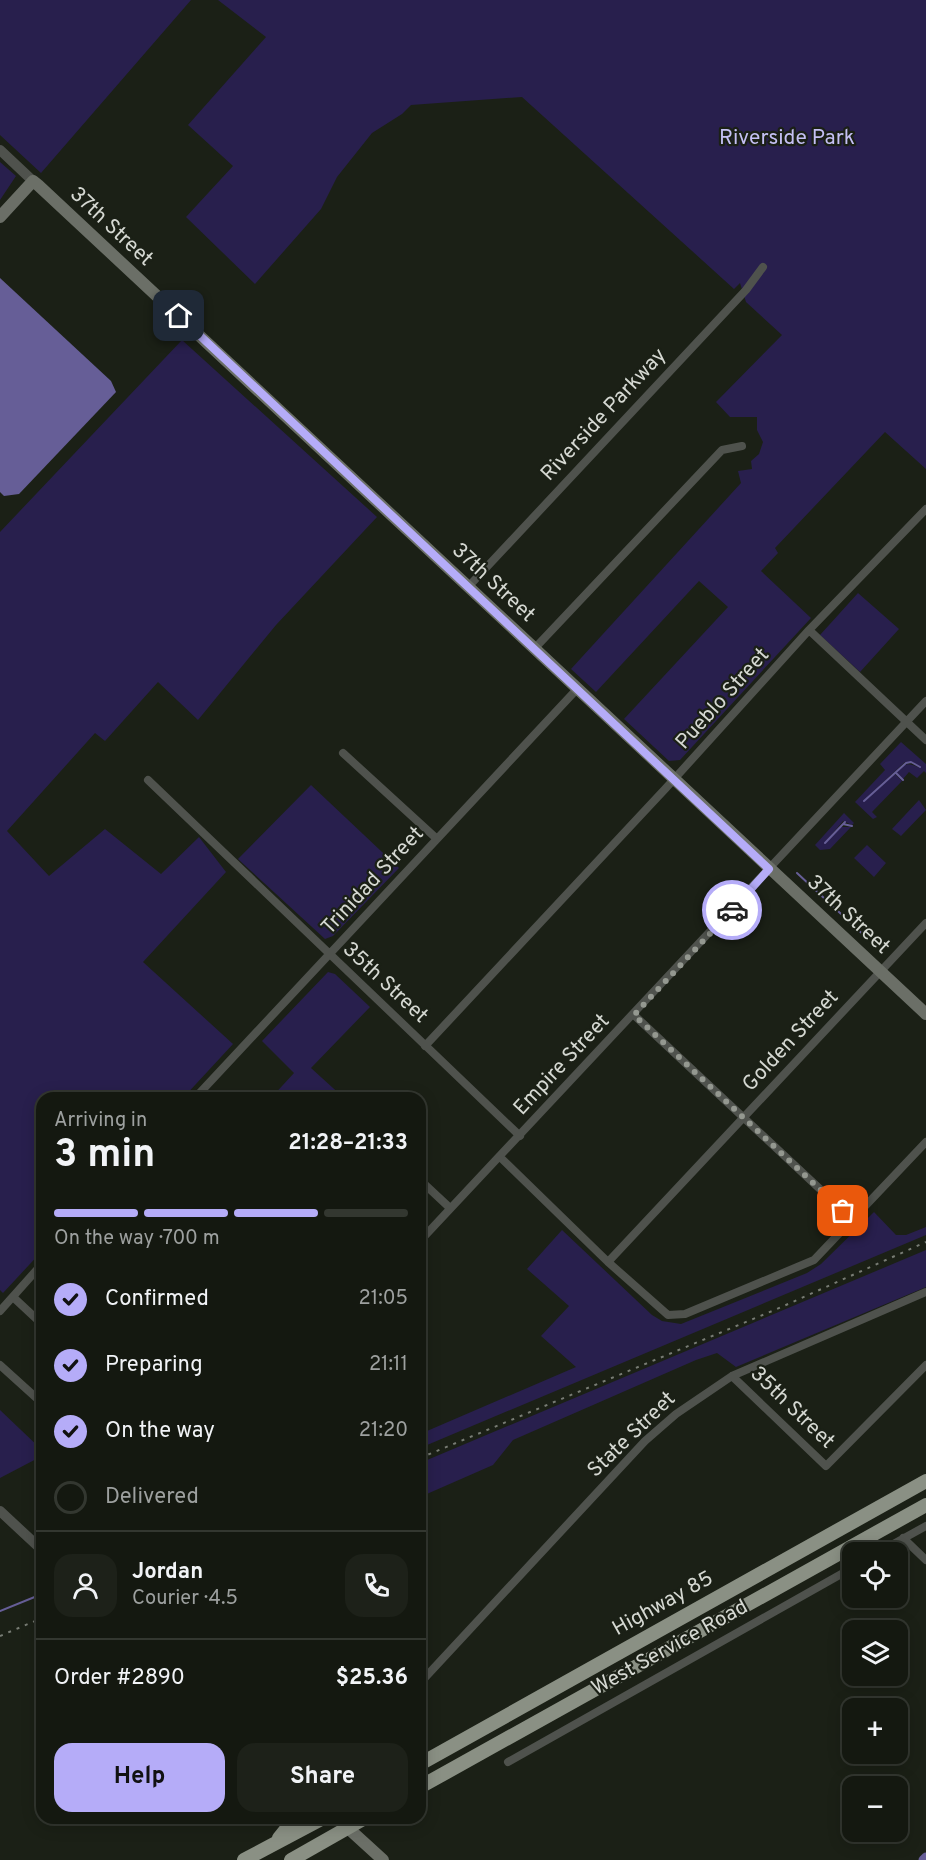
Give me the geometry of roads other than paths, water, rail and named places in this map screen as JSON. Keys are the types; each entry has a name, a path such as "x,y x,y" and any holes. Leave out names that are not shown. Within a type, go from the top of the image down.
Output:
{"highway":[{"name":"Highway 85","path":"426,1761 926,1481"},
{"name":"Highway 85","path":"426,1784 926,1505"},
{"path":"275,1842 289,1824"},
{"path":"244,1860 311,1824"},
{"path":"291,1860 341,1824"}],"main road":[{"path":"0,217 33,181"},
{"name":"37th Street","path":"33,181 926,1014"},
{"path":"343,1824 383,1860"}],"street":[{"path":"0,150 33,181"},
{"name":"Riverside Parkway","path":"469,586 746,290 763,267"},
{"path":"535,648 722,450 742,446"},
{"name":"Pueblo Street","path":"425,1046 674,780 809,630 926,509"},
{"path":"809,630 926,740"},
{"name":"Trinidad Street","path":"201,1092 578,688"},
{"name":"Empire Street","path":"426,1234 926,701"},
{"path":"343,753 437,839"},
{"name":"35th Street","path":"148,780 520,1136"},
{"name":"Golden Street","path":"608,1262 926,923"},
{"path":"634,1015 853,1220"},
{"path":"500,1157 608,1262 668,1315 685,1314 814,1260 926,1142"},
{"path":"426,1186 450,1208"},
{"path":"0,1311 36,1271"},
{"name":"State Street","path":"426,1677 645,1441 676,1414 732,1376 926,1292"},
{"path":"13,1297 36,1318"},
{"path":"0,1365 36,1398"},
{"name":"35th Street","path":"732,1376 826,1466 926,1365"},
{"path":"0,1511 36,1544"},
{"path":"897,1542 926,1526"},
{"path":"903,1539 926,1560"},
{"name":"West Service Road","path":"508,1762 842,1574"}],"waterway":[{"path":"864,801 906,763 911,762 920,767"},
{"path":"896,773 903,780"},
{"path":"825,843 845,822"},
{"path":"843,824 852,826"},
{"path":"797,873 868,939"},
{"path":"0,1611 36,1596"},
{"path":"923,1860 926,1857"}],"railway":[{"path":"426,1455 777,1309 926,1242"},
{"path":"0,1636 36,1621"}],"park label":[{"name":"Riverside Park","path":"787,138"}]}
